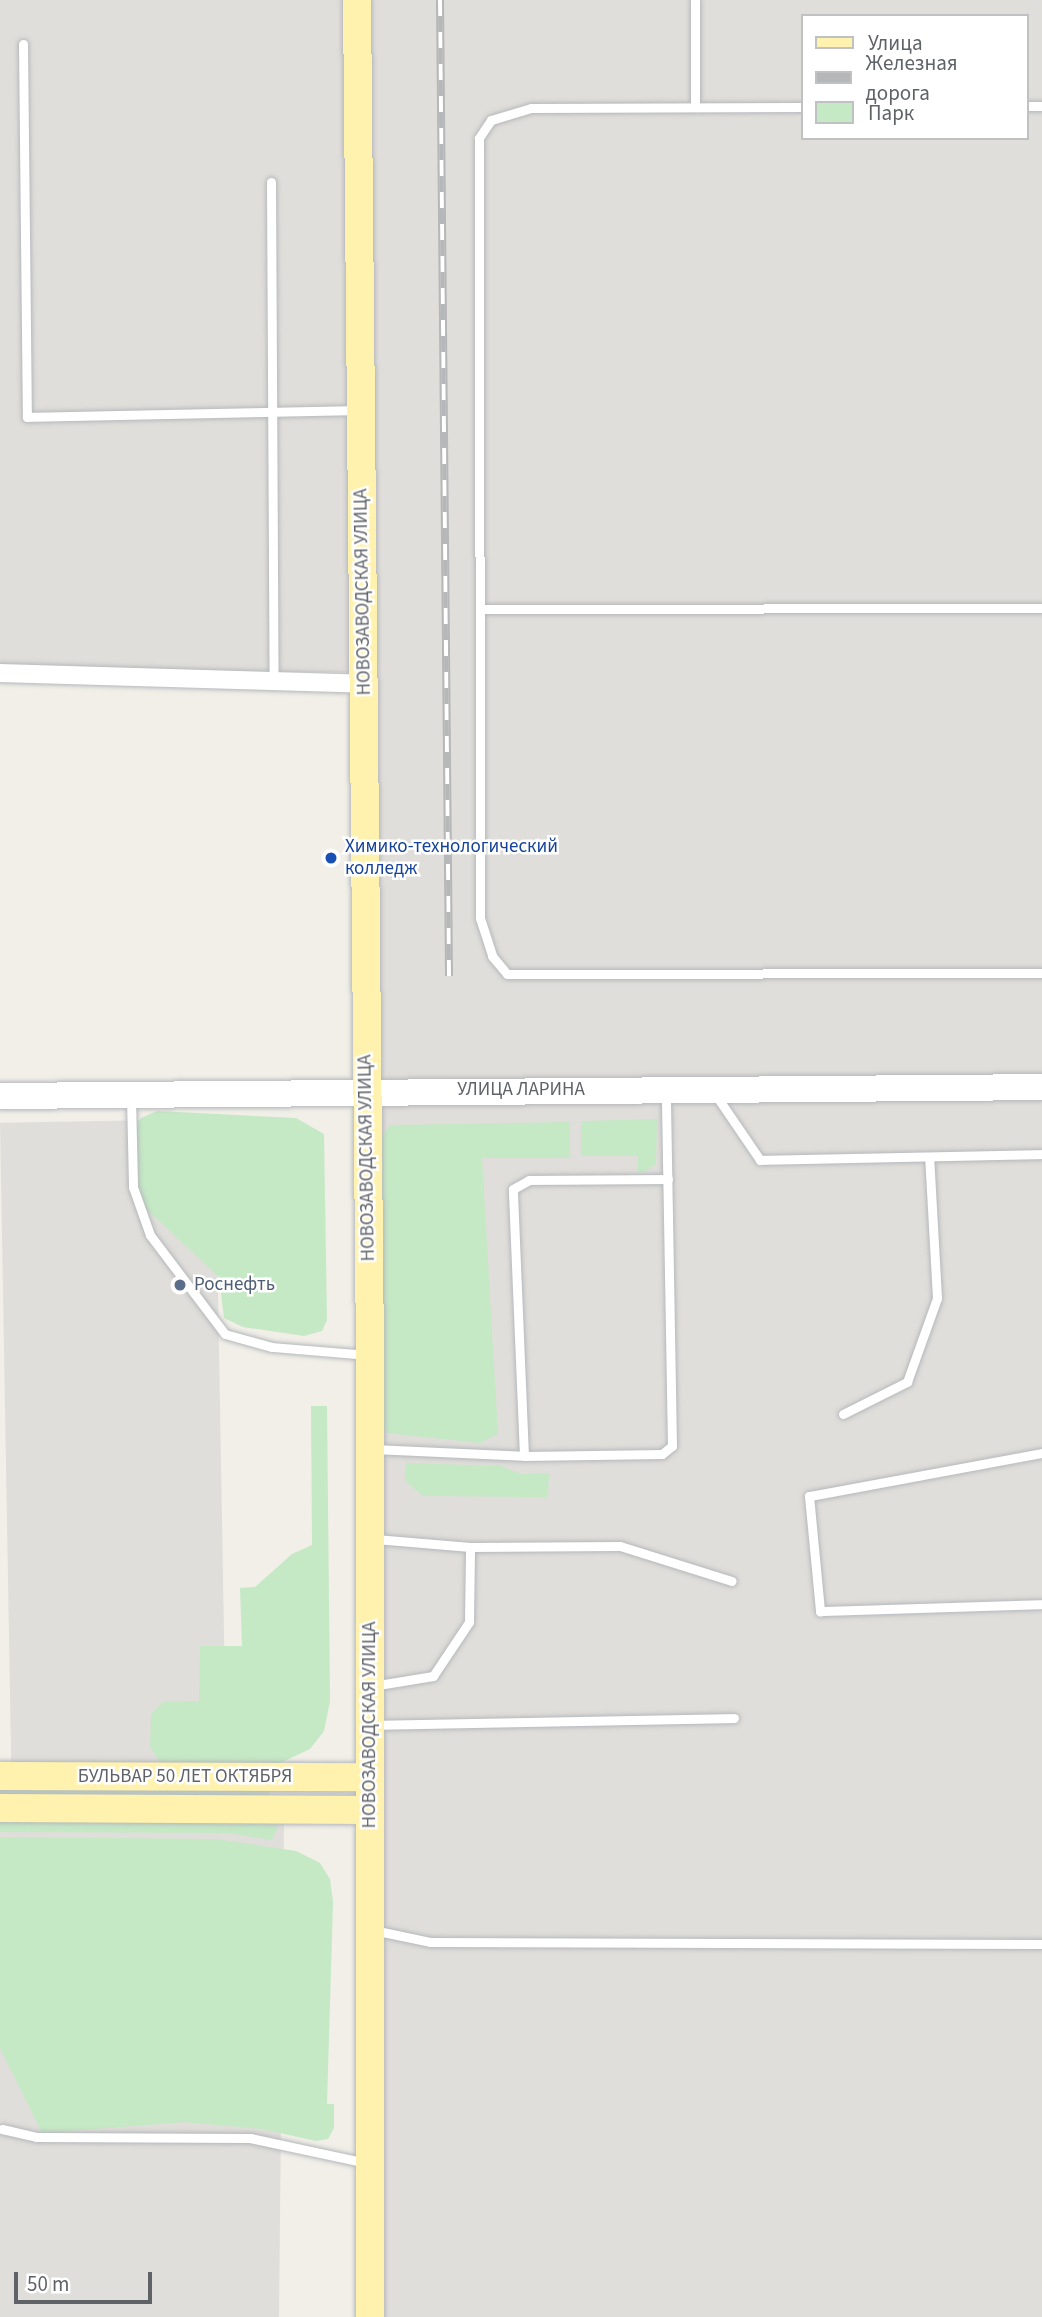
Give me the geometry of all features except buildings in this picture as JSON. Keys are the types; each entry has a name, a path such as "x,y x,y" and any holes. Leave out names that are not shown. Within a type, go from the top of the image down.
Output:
{"main road":[{"name":"НОВОЗАВОДСКАЯ УЛИЦА","path":"358,0 370,1355 370,2317"},
{"name":"БУЛЬВАР 50 ЛЕТ ОКТЯБРЯ","path":"0,1776 370,1777"},
{"path":"271,1810 282,1804 288,1790 274,1777"},
{"name":"БУЛЬВАР 50 ЛЕТ ОКТЯБРЯ","path":"0,1808 370,1810"}],"street":[{"path":"0,673 365,684"},
{"name":"УЛИЦА ЛАРИНА","path":"0,1096 1042,1087"}],"lane":[{"path":"695,0 695,107"},
{"path":"23,44 27,417 361,410"},
{"path":"800,107 531,108 491,120 479,138 480,918 492,956 507,974 1042,973"},
{"path":"271,182 274,681"},
{"path":"481,609 1042,608"},
{"path":"712,1089 760,1160 1042,1154"},
{"path":"370,1449 524,1456 663,1454 670,1449 666,1090"},
{"path":"131,1095 133,1187 150,1236 225,1334 272,1347 370,1355"},
{"path":"843,1414 907,1382 937,1298 929,1157"},
{"path":"524,1456 513,1189 529,1180 668,1179"},
{"path":"1042,1452 809,1496 820,1611 1042,1604"},
{"path":"370,1538 470,1547 620,1546 732,1581"},
{"path":"370,1686 433,1676 469,1622 470,1547"},
{"path":"370,1725 734,1718"},
{"path":"368,1929 430,1942 1042,1944"},
{"path":"1,2128 36,2137 250,2138 369,2164"}],"shaded area":[{"path":"0,0 353,0 353,672 0,672"},
{"path":"359,0 1042,0 1042,2317 371,2317"},
{"path":"215,1119 226,1761 11,1765 0,1123"},
{"path":"155,1815 284,1824 279,2317 0,2317 0,1820"}],"green space":[{"path":"157,1111 296,1118 324,1134 327,1320 322,1331 304,1336 243,1327 224,1318 219,1277 142,1205 131,1180 129,1136 141,1118"},
{"path":"657,1119 656,1164 646,1171 638,1173 638,1156 581,1156 581,1121"},
{"path":"570,1122 570,1158 482,1158 498,1434 480,1443 387,1433 381,1426 382,1136 390,1125"},
{"path":"311,1406 327,1406 330,1701 324,1731 310,1749 278,1764 161,1764 150,1747 151,1714 163,1702 199,1701 200,1646 242,1646 240,1588 255,1587 292,1554 312,1545"},
{"path":"406,1463 501,1466 521,1474 549,1473 548,1497 423,1496 405,1481"},
{"path":"0,1785 271,1790 268,1797 0,1798"},
{"path":"0,1817 231,1817 278,1826 272,1840 229,1833 0,1832"},
{"path":"0,1837 216,1839 296,1851 320,1863 330,1879 333,1902 327,2104 334,2104 334,2128 328,2139 316,2141 262,2129 185,2122 42,2133 0,2048"}],"railway":[{"path":"440,0 449,976"}],"place":[{"name":"Химико-технологический колледж","path":"331,858"},
{"name":"Роснефть","path":"180,1285"}]}
